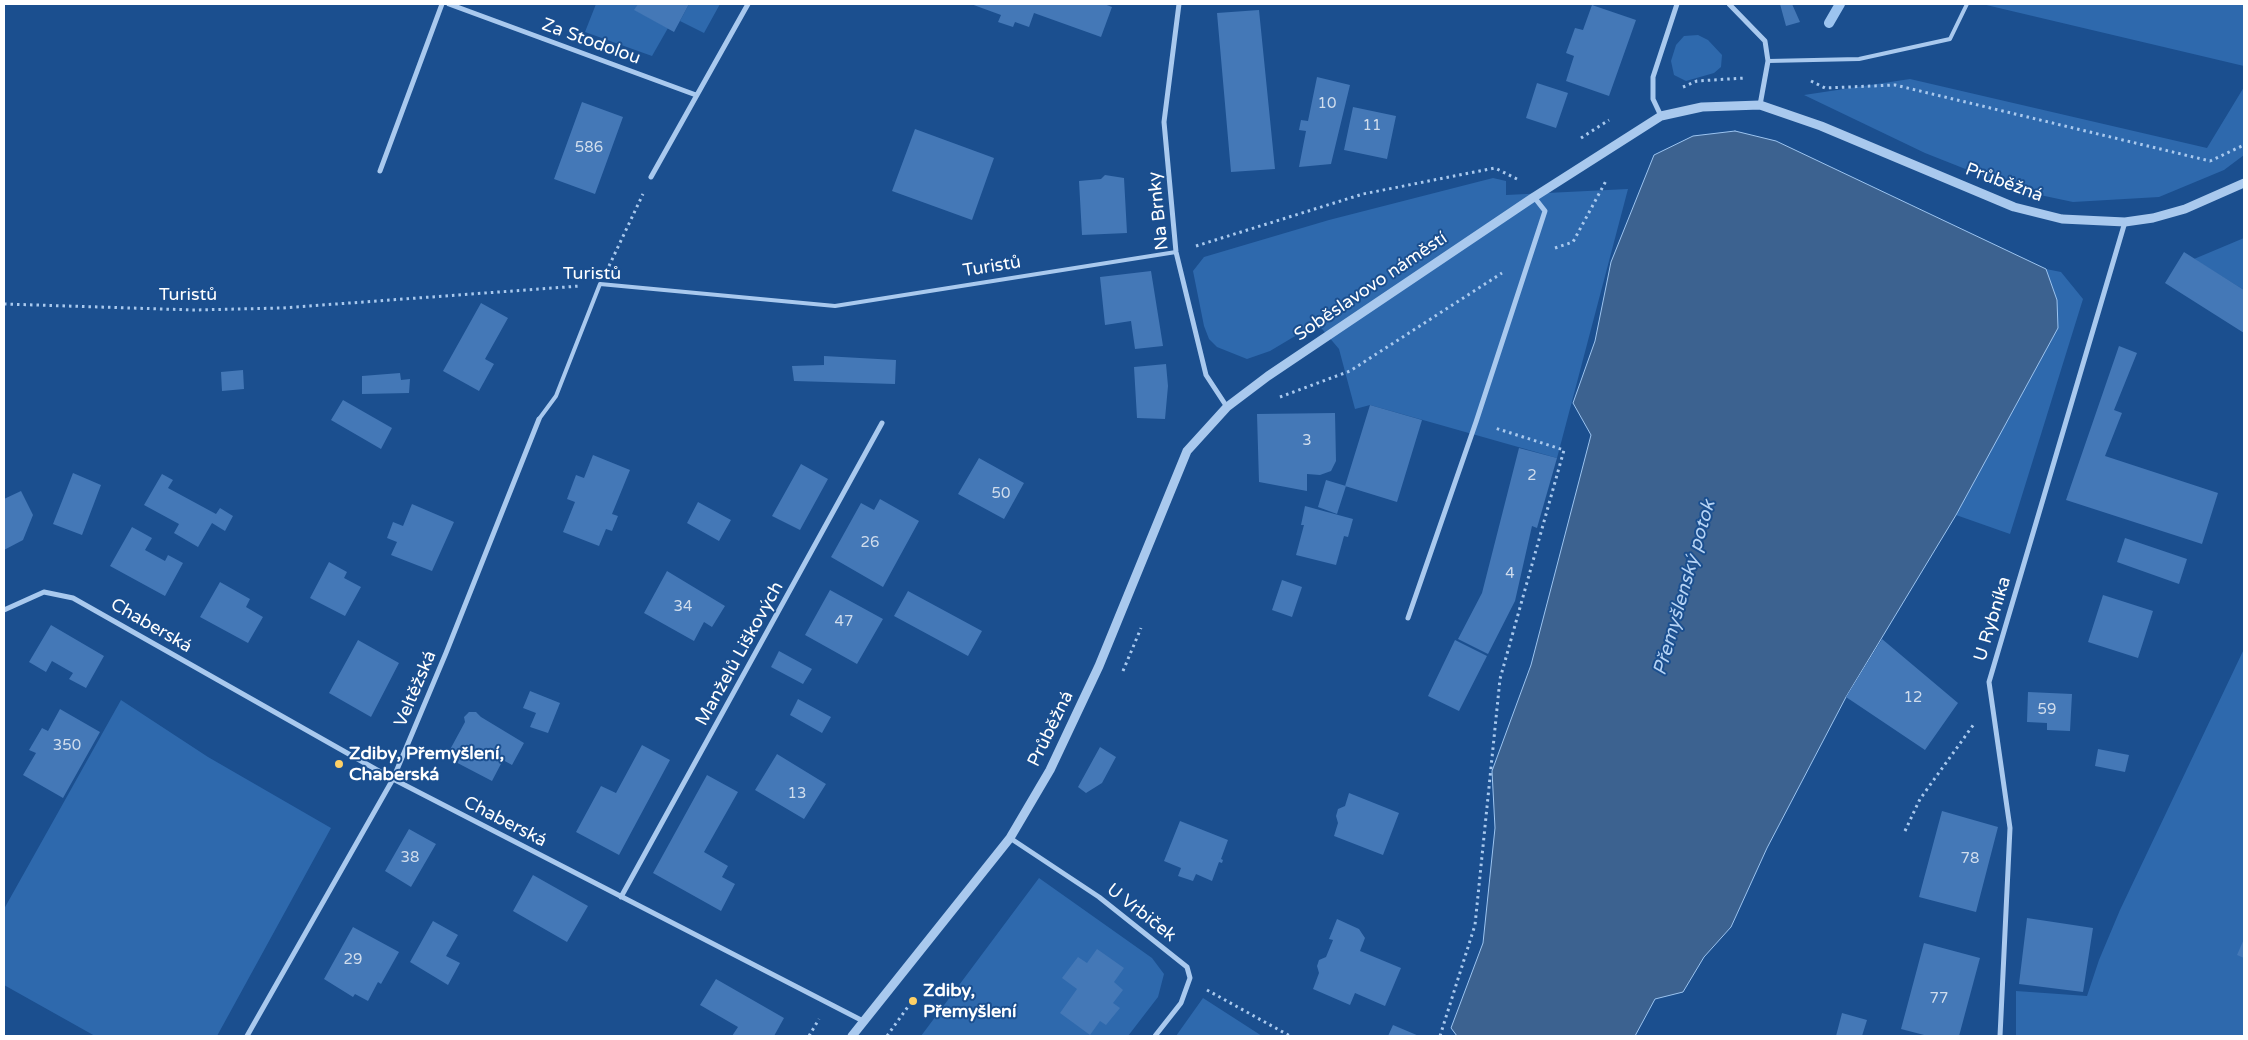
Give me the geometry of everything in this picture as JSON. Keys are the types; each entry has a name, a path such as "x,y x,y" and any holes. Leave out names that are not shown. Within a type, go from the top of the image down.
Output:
{"street":[{"path":"380,171 442,4"},
{"name":"Za Stodolou","path":"449,4 696,95"},
{"path":"651,177 748,4"},
{"name":"Na Brnky","path":"1179,4 1164,122 1176,252 1206,375 1227,406"},
{"path":"1661,116 1653,99 1653,77 1677,4"},
{"path":"1729,4 1765,41 1768,61 1760,106"},
{"name":"Soběslavovo náměstí","path":"1227,406 1268,376 1534,196 1661,116 1702,107 1760,106"},
{"name":"Průběžná","path":"1760,106 1822,126 2014,207 2062,219 2125,222 2153,218 2185,210 2244,183"},
{"path":"1408,618 1476,422 1528,256 1545,211 1534,196"},
{"name":"U Rybníka","path":"2000,1036 2010,828 1989,682 2125,222"},
{"name":"Průběžná","path":"852,1036 1010,838 1050,770 1100,666 1187,451 1227,406"},
{"name":"Veltěžská","path":"247,1036 393,779 446,653 539,419"},
{"name":"Manželů Liškových","path":"622,897 882,423"},
{"name":"Chaberská","path":"4,610 44,592 73,598 393,779 863,1021"},
{"name":"U Vrbiček","path":"1010,838 1099,897 1187,967 1190,978"},
{"path":"1155,1036 1181,1003 1190,978"}],"lane":[{"path":"1768,61 1859,59 1950,39 1967,4"},
{"name":"Turistů","path":"600,284 835,306 1176,252"},
{"path":"539,419 556,396 600,284"}],"path":[{"path":"1653,99 1697,81 1766,77"},
{"path":"1808,80 1825,88 1895,85 2210,161 2244,145"},
{"path":"1578,140 1616,116"},
{"path":"1176,252 1363,194 1496,168 1521,180"},
{"path":"1278,398 1350,371 1528,256 1573,242 1605,181 1610,176"},
{"path":"600,284 651,177"},
{"name":"Turistů","path":"4,304 194,310 282,308 600,284"},
{"path":"1440,1036 1475,925 1500,680 1564,450 1476,422"},
{"path":"1122,674 1144,621"},
{"path":"1905,831 1920,799 1965,734 1992,706"},
{"path":"1190,978 1220,998 1290,1036"},
{"path":"887,1036 913,1001 920,986"}],"shaded area":[{"path":"596,4 638,4 635,10 668,28 652,56 585,32"},
{"path":"689,4 720,4 704,33 680,21"},
{"path":"1982,4 2244,4 2244,66"},
{"path":"1698,35 1708,40 1722,55 1721,67 1714,73 1686,81 1674,75 1671,61 1676,45 1684,36"},
{"path":"1910,79 2207,148 2244,87 2244,155 2224,170 2159,197 2073,202 2021,191 1925,153 1804,95"},
{"path":"1493,178 1506,181 1506,195 1628,189 1557,458 1370,405 1355,409 1339,349 1317,323 1270,351 1247,359 1217,347 1209,339 1204,326 1193,271 1204,257 1329,220"},
{"path":"2244,238 2244,290 2194,259"},
{"path":"2046,269 2061,272 2083,299 2010,534 1956,515 2000,433 2057,300"},
{"path":"2244,649 2244,1036 2016,1036 2016,991 2087,996 2099,960 2120,910"},
{"path":"121,700 208,757 331,828 217,1036 95,1036 4,985 4,909"},
{"path":"1039,878 1152,958 1164,974 1158,997 1128,1036 921,1036"},
{"path":"1203,998 1262,1036 1176,1036"}],"water":[{"path":"1735,131 1776,141 2046,269 2057,300 2058,328 1956,515 1846,697 1767,848 1731,927 1704,957 1683,992 1655,999 1635,1036 1457,1036 1451,1028 1483,943 1495,828 1492,771 1531,665 1591,435 1573,403 1595,341 1611,262 1654,155 1693,136"}],"building":[{"path":"638,4 689,4 674,32 634,10"},
{"path":"971,4 1104,4 1112,7 1101,37 1034,13 1029,27 1015,22 1013,27 998,22 1001,15"},
{"path":"1780,4 1792,4 1800,22 1786,26"},
{"path":"1592,5 1636,20 1609,96 1566,81 1574,56 1566,53 1575,28 1583,30"},
{"path":"1259,10 1275,169 1231,172 1217,13"},
{"path":"1317,77 1350,85 1331,164 1299,167 1306,131 1299,130 1301,120 1308,121"},
{"path":"1537,83 1568,93 1556,128 1526,118"},
{"path":"582,102 623,117 595,194 554,179"},
{"path":"1353,107 1396,116 1387,159 1344,150"},
{"path":"915,129 994,158 972,220 892,191"},
{"path":"1105,175 1124,178 1127,233 1082,235 1079,181 1101,179"},
{"path":"2184,252 2244,290 2244,333 2165,283"},
{"path":"1151,271 1163,346 1135,349 1131,321 1105,325 1100,277"},
{"path":"481,303 508,318 485,359 494,364 479,391 443,371"},
{"path":"2119,346 2137,353 2114,410 2122,413 2105,456 2218,493 2202,544 2066,500"},
{"path":"824,356 896,360 895,384 794,381 792,366 824,365"},
{"path":"1166,364 1168,386 1165,419 1137,418 1134,367"},
{"path":"243,370 244,389 222,391 221,372"},
{"path":"400,373 401,380 410,379 409,393 362,394 362,376"},
{"path":"343,400 392,428 381,449 331,420"},
{"path":"1370,405 1422,420 1397,502 1345,486"},
{"path":"1335,413 1336,461 1331,471 1320,475 1307,474 1307,491 1259,482 1257,414"},
{"path":"1519,448 1557,458 1537,528 1532,526 1515,601 1488,654 1458,639 1482,593"},
{"path":"593,455 630,470 612,514 618,516 612,531 606,529 599,546 563,532 575,502 567,499 576,475 584,478"},
{"path":"979,458 1024,483 1004,519 958,494"},
{"path":"801,464 828,479 800,530 772,516"},
{"path":"73,473 101,485 82,535 53,524"},
{"path":"162,474 173,480 168,488 216,514 220,508 233,516 225,531 212,523 198,547 174,533 179,524 144,505"},
{"path":"1326,480 1346,486 1337,514 1318,507"},
{"path":"21,491 33,515 23,540 4,550 4,499"},
{"path":"880,499 919,521 883,587 831,557 861,503 874,510"},
{"path":"698,502 731,520 719,541 687,523"},
{"path":"412,504 454,522 432,571 391,555 397,542 387,538 393,522 403,526"},
{"path":"1305,506 1353,519 1348,537 1344,536 1336,565 1296,555 1304,525 1301,525"},
{"path":"132,527 152,538 145,550 165,561 168,555 183,563 165,596 110,566"},
{"path":"2125,538 2187,559 2179,584 2117,562"},
{"path":"329,562 347,572 344,578 361,587 345,616 310,598"},
{"path":"667,571 725,606 712,627 704,622 694,641 644,613"},
{"path":"1282,580 1302,587 1292,617 1272,610"},
{"path":"220,582 250,599 246,607 263,617 248,643 200,617"},
{"path":"830,590 883,619 857,664 805,635"},
{"path":"908,591 982,631 968,656 894,616"},
{"path":"2103,595 2153,611 2138,658 2088,642"},
{"path":"51,625 104,656 86,688 69,679 73,673 52,661 46,672 29,662"},
{"path":"1882,639 1958,703 1925,750 1846,697"},
{"path":"358,640 399,663 371,717 329,693"},
{"path":"1455,640 1487,656 1459,711 1428,696"},
{"path":"779,651 812,669 803,684 771,667"},
{"path":"530,691 560,703 548,733 530,727 536,713 523,708"},
{"path":"2028,692 2072,694 2070,731 2047,730 2047,723 2027,722"},
{"path":"798,699 831,717 822,733 790,715"},
{"path":"60,709 100,732 63,798 23,775 36,753 29,750 42,728 48,731"},
{"path":"469,712 476,712 524,743 512,765 503,760 492,781 446,757 465,722 464,717"},
{"path":"642,745 670,760 619,855 576,832 601,786 616,793"},
{"path":"1100,747 1116,757 1102,783 1086,793 1078,787"},
{"path":"2098,749 2129,755 2125,772 2095,766"},
{"path":"777,754 826,784 804,819 755,790"},
{"path":"707,775 738,792 704,852 728,866 722,877 735,884 721,911 653,873"},
{"path":"1349,793 1399,813 1383,855 1334,836 1338,823 1336,816 1338,809 1345,806"},
{"path":"1942,811 1998,827 1976,912 1919,897"},
{"path":"1180,821 1228,840 1221,859 1223,860 1222,863 1219,862 1212,881 1196,874 1193,881 1178,876 1181,868 1164,861"},
{"path":"409,829 436,844 411,887 385,871"},
{"path":"533,875 588,906 567,942 513,911"},
{"path":"2027,918 2093,928 2083,992 2019,984"},
{"path":"1337,919 1359,929 1365,938 1360,951 1401,968 1385,1006 1355,993 1350,1005 1313,989 1319,973 1317,966 1319,960 1326,957 1333,940 1329,939"},
{"path":"433,921 458,935 446,956 460,963 448,985 410,962"},
{"path":"353,927 399,952 381,984 378,982 368,1001 355,994 353,997 324,979"},
{"path":"2244,939 2244,958 2237,955"},
{"path":"1924,943 1980,958 1959,1036 1928,1036 1901,1029"},
{"path":"1097,949 1124,968 1114,982 1123,990 1113,1003 1120,1008 1106,1025 1100,1021 1090,1035 1060,1013 1077,989 1062,978 1078,957 1087,963"},
{"path":"716,979 784,1018 774,1036 732,1036 738,1027 700,1005"},
{"path":"1842,1013 1867,1020 1862,1036 1836,1036"},
{"path":"1393,1025 1419,1036 1388,1036"}],"waterway":[{"name":"Přemyšlenský potok","path":"1829,23 1840,4"}],"place":[{"name":"Zdiby, Přemyšlení, Chaberská","path":"339,764"},
{"name":"Zdiby, Přemyšlení","path":"913,1001"}]}
